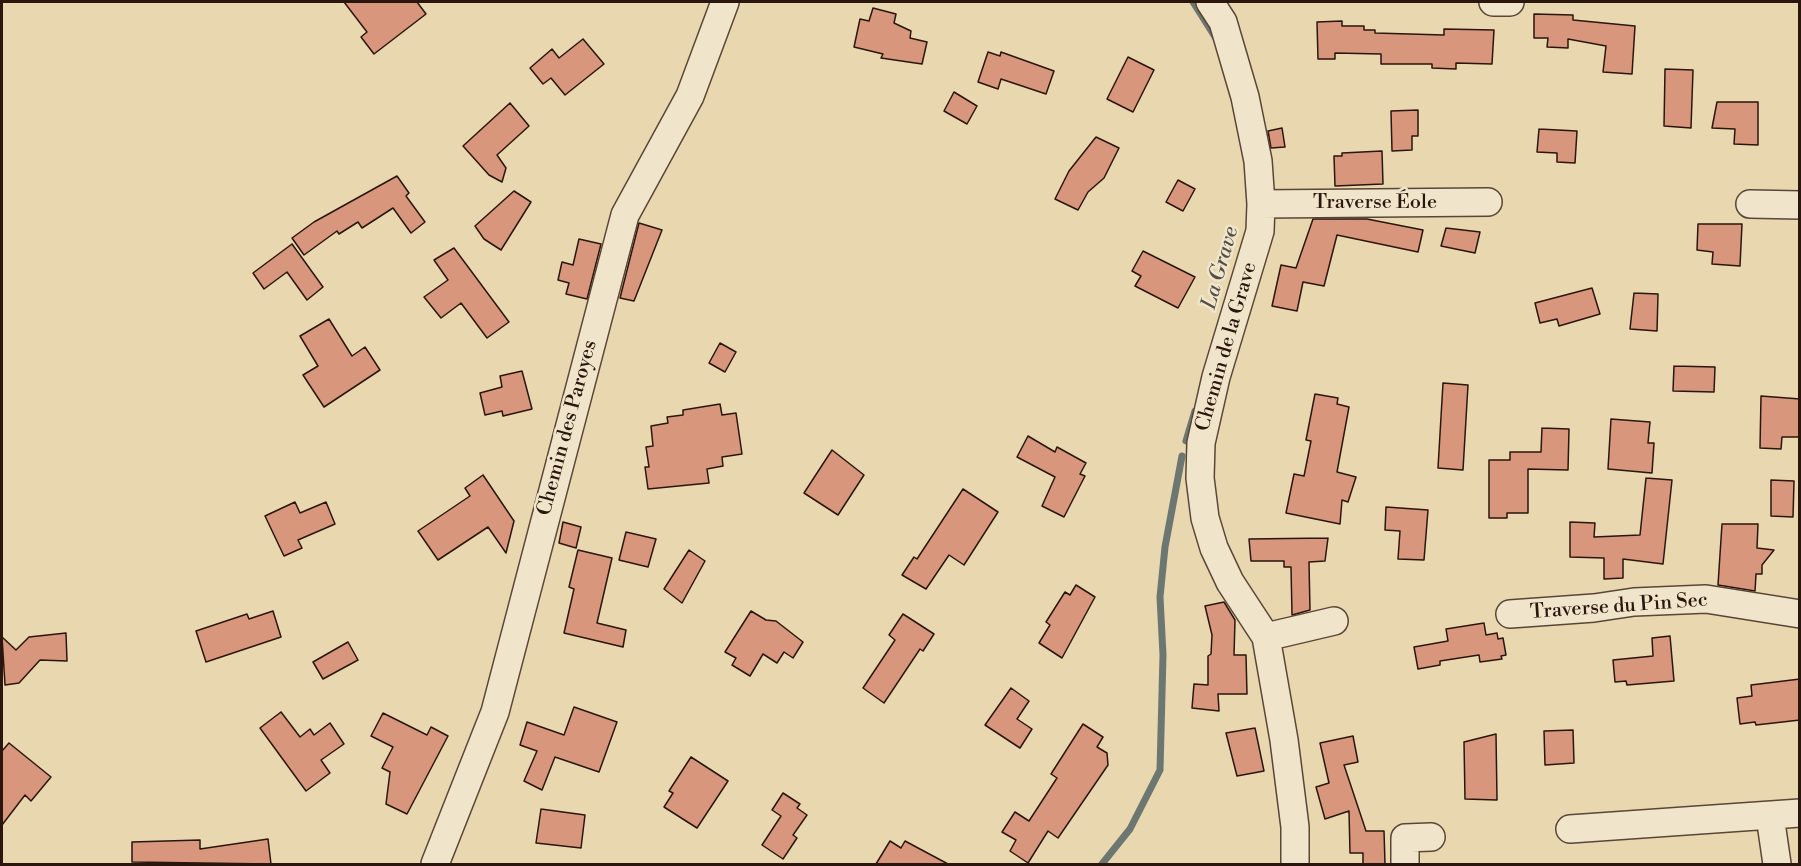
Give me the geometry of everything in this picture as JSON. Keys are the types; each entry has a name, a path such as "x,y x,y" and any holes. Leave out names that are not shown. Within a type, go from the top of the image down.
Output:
{"street":[{"name":"Chemin des Paroyes","path":"435,864 495,712 625,215 690,96 725,2"},
{"name":"Chemin de la Grave","path":"1210,2 1223,22 1245,97 1257,161 1261,204 1260,231 1216,377 1201,443 1200,478 1205,518 1214,549 1230,582 1266,637 1284,740 1295,827 1295,864"},
{"path":"1493,2 1510,2"},
{"name":"Traverse Éole","path":"1261,204 1488,202"},
{"path":"1750,204 1800,205"},
{"name":"Traverse du Pin Sec","path":"1509,614 1594,608 1634,602 1706,599 1800,614"},
{"path":"1266,637 1334,621"},
{"path":"1570,829 1800,813"},
{"path":"1770,816 1777,864"},
{"path":"1405,864 1405,838 1431,837"}],"building":[{"path":"344,2 417,2 426,14 374,54 361,37 367,32"},
{"path":"873,8 896,14 894,23 911,31 910,38 927,42 922,64 881,58 883,54 854,47 860,19 869,21"},
{"path":"1534,14 1573,15 1573,20 1635,26 1632,74 1603,72 1606,46 1568,39 1568,48 1547,47 1548,38 1534,38"},
{"path":"1342,21 1342,26 1364,26 1364,30 1375,30 1375,33 1444,35 1444,29 1494,30 1492,64 1456,63 1456,69 1432,68 1432,64 1381,64 1381,54 1335,53 1335,59 1318,59 1317,22"},
{"path":"583,39 604,64 565,95 551,78 543,84 530,68 552,49 559,58"},
{"path":"988,52 1000,56 1001,52 1054,71 1046,94 1001,79 998,89 978,82"},
{"path":"1128,57 1154,70 1133,112 1107,99"},
{"path":"1665,69 1693,70 1691,128 1664,126"},
{"path":"954,92 977,106 967,124 944,111"},
{"path":"1717,102 1758,102 1758,145 1734,144 1735,129 1712,128"},
{"path":"510,103 529,126 497,155 506,168 502,182 489,175 463,146"},
{"path":"1418,110 1418,136 1412,136 1412,150 1392,151 1391,111"},
{"path":"1282,128 1285,147 1271,148 1268,131"},
{"path":"1539,129 1577,131 1575,163 1557,162 1557,153 1537,152"},
{"path":"1096,137 1119,148 1104,178 1088,192 1078,210 1055,199 1069,171"},
{"path":"1382,151 1383,184 1335,186 1334,156 1342,156 1342,153"},
{"path":"397,176 409,193 406,196 425,222 411,233 393,208 362,228 358,222 339,234 337,231 304,255 292,238 314,222"},
{"path":"1178,180 1195,189 1183,211 1166,202"},
{"path":"514,191 531,202 501,250 484,239 475,226"},
{"path":"1313,219 1367,219 1423,230 1418,252 1337,235 1324,286 1303,282 1297,311 1272,306 1281,265 1296,268"},
{"path":"639,223 662,230 634,301 620,298"},
{"path":"1698,224 1742,224 1740,266 1712,264 1713,252 1697,250"},
{"path":"1446,228 1480,232 1475,253 1441,246"},
{"path":"579,239 601,244 587,299 566,294 569,283 558,280 562,262 573,265"},
{"path":"292,244 323,287 307,300 287,272 264,289 253,273"},
{"path":"454,248 509,322 487,338 461,303 441,318 424,297 448,280 434,260"},
{"path":"1143,251 1195,277 1178,308 1135,286 1141,276 1132,271"},
{"path":"1592,288 1600,314 1559,326 1557,319 1540,323 1535,303"},
{"path":"1634,293 1658,294 1657,331 1630,329"},
{"path":"329,319 352,356 365,347 380,370 324,407 303,375 318,366 300,336"},
{"path":"720,343 736,352 725,372 709,363"},
{"path":"1674,366 1715,367 1714,392 1673,391"},
{"path":"522,371 532,409 503,416 502,411 485,415 480,393 502,387 500,376"},
{"path":"1443,383 1468,385 1463,470 1438,468"},
{"path":"1315,394 1338,398 1337,404 1349,407 1337,472 1356,477 1348,502 1342,500 1340,524 1286,513 1294,474 1304,476 1311,441 1306,440"},
{"path":"1761,396 1800,399 1800,437 1782,437 1781,449 1760,448"},
{"path":"720,404 722,415 736,413 742,454 722,457 723,466 707,469 709,483 648,489 645,467 649,467 646,447 653,446 651,426 668,423 667,417 683,415 683,410"},
{"path":"1611,419 1650,422 1648,443 1654,443 1652,473 1608,469"},
{"path":"1542,428 1569,429 1568,470 1528,469 1528,513 1507,513 1507,518 1489,518 1489,460 1510,460 1510,452 1541,452"},
{"path":"1028,436 1055,452 1057,447 1086,463 1080,474 1085,476 1064,517 1042,506 1055,477 1017,457"},
{"path":"832,450 864,475 838,515 804,493"},
{"path":"483,475 514,521 506,553 488,527 438,560 418,531 470,496 465,488"},
{"path":"1646,478 1672,480 1663,564 1623,559 1623,578 1604,579 1604,558 1570,557 1570,522 1595,523 1594,537 1640,535"},
{"path":"1771,480 1794,481 1793,517 1771,516"},
{"path":"963,489 998,512 964,565 949,555 926,589 902,575 914,557 917,559"},
{"path":"295,502 300,513 326,502 335,524 298,540 302,548 284,556 265,516"},
{"path":"1386,507 1428,510 1424,560 1398,559 1400,531 1385,530"},
{"path":"563,522 581,527 576,548 559,543"},
{"path":"1722,524 1758,524 1757,548 1774,550 1762,565 1762,574 1756,574 1755,591 1718,585"},
{"path":"626,532 656,539 648,567 619,560"},
{"path":"1328,538 1325,561 1309,562 1310,610 1292,615 1291,567 1284,567 1284,561 1251,561 1249,539"},
{"path":"578,550 612,558 597,623 626,630 623,647 564,633 574,589 569,587"},
{"path":"689,550 705,561 682,603 664,589"},
{"path":"1076,585 1095,597 1062,658 1039,643 1050,625 1046,622 1065,592 1070,595"},
{"path":"1224,602 1235,620 1234,655 1246,655 1247,694 1218,694 1219,711 1192,708 1194,684 1208,685 1208,656 1211,654 1212,635 1205,606"},
{"path":"273,611 281,637 206,662 196,631 247,614 249,619"},
{"path":"751,611 766,620 776,621 803,642 793,658 784,652 777,663 763,654 750,676 732,665 736,658 725,652"},
{"path":"903,614 934,634 923,651 920,649 884,703 863,688 895,640 889,635"},
{"path":"1484,623 1486,635 1497,633 1498,639 1503,638 1506,655 1501,656 1502,659 1480,662 1479,655 1440,661 1440,665 1418,669 1414,647 1448,641 1446,629"},
{"path":"66,633 67,661 40,660 19,683 5,685 2,637 16,650 29,637"},
{"path":"1670,636 1674,681 1627,685 1626,681 1615,682 1613,660 1653,656 1652,638"},
{"path":"348,642 358,660 323,679 313,662"},
{"path":"1800,679 1800,720 1756,725 1755,722 1740,724 1737,698 1752,696 1751,685"},
{"path":"1011,688 1029,701 1017,719 1032,729 1020,748 985,725"},
{"path":"574,707 617,722 599,772 555,757 542,790 524,781 537,751 520,745 527,722 564,735"},
{"path":"281,712 300,737 310,729 314,735 330,723 344,744 321,760 330,773 306,791 260,728"},
{"path":"383,713 427,735 431,727 448,736 407,814 386,804 390,772 382,768 393,747 371,736"},
{"path":"1083,724 1103,737 1097,747 1107,753 1108,765 1058,838 1048,831 1028,863 1010,851 1016,840 1002,832 1015,812 1029,821 1057,778 1051,774"},
{"path":"1255,728 1264,771 1237,776 1226,733"},
{"path":"1573,730 1574,763 1545,765 1544,731"},
{"path":"1496,734 1497,800 1465,799 1464,742"},
{"path":"1353,736 1358,762 1344,765 1366,831 1384,831 1385,864 1363,864 1363,853 1350,853 1349,811 1325,819 1316,787 1329,783 1320,743"},
{"path":"9,743 51,777 31,801 25,795 2,825 2,751"},
{"path":"691,757 728,781 697,828 664,807 673,793 669,791"},
{"path":"783,793 800,804 797,808 807,815 793,835 797,838 783,859 762,845 781,816 772,810"},
{"path":"541,809 585,815 581,848 536,843"},
{"path":"268,839 271,864 132,862 132,842 200,840 200,849"},
{"path":"890,841 901,848 905,841 948,864 876,864"}],"waterway":[{"name":"La Grave","path":"1193,2 1217,40"},
{"name":"La Grave","path":"1186,441 1195,411"},
{"name":"La Grave","path":"1102,864 1130,829 1160,770 1163,655 1160,597 1165,547 1182,456"}]}
